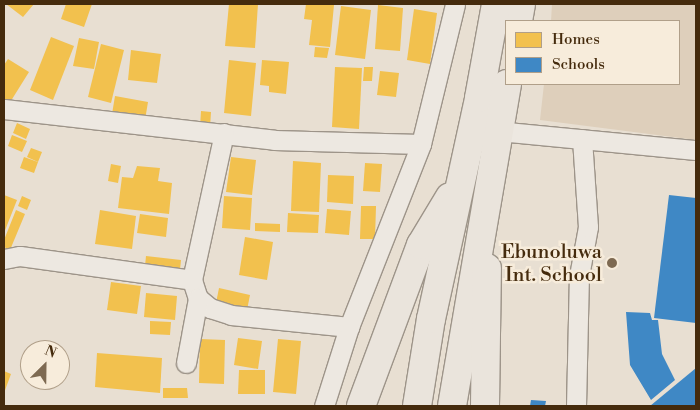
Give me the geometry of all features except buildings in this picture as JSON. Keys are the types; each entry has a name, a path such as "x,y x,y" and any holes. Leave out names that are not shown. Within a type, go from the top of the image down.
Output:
{"highway":[{"path":"417,406 431,319 496,4"},
{"path":"518,20 521,4"},
{"path":"452,406 507,85"},
{"path":"361,406 422,245 462,176"},
{"path":"484,214 489,302 485,406"}],"street":[{"path":"324,406 349,326 421,144 455,4"},
{"path":"4,109 330,144 421,144"},
{"path":"498,131 696,150"},
{"path":"186,363 195,289 224,133"},
{"path":"576,406 579,276 588,227 582,139"},
{"path":"4,259 20,256 195,289 210,308 231,315 349,326"}],"shaded area":[{"path":"552,4 696,4 696,140 540,120 544,85 680,85 680,20 551,20"}],"place":[{"name":"Ebunoluwa Int. School","path":"612,263"}]}
